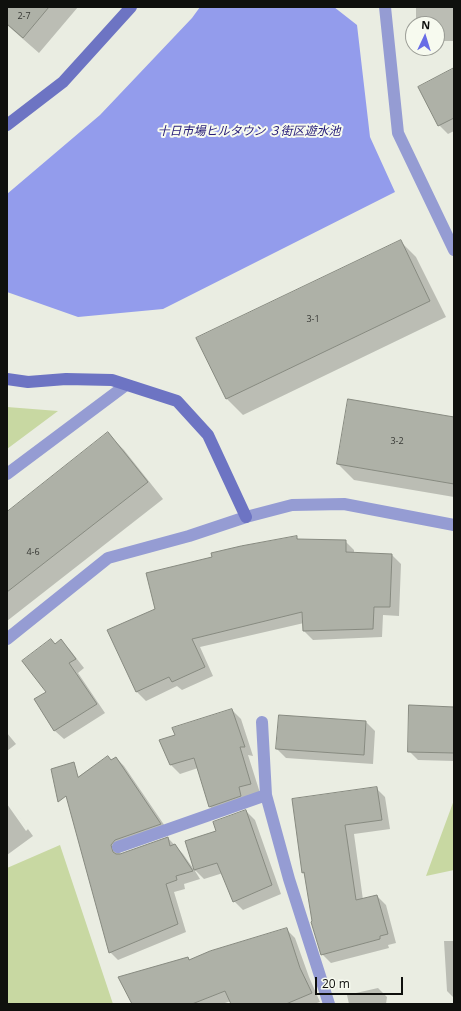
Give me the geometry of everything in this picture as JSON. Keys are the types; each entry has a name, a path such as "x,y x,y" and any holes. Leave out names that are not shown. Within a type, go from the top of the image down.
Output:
{"street":[{"path":"7,125 63,82 131,7"},
{"path":"385,7 398,133 454,250"},
{"path":"7,379 28,382 66,379 112,380 177,401 208,435 246,517"},
{"path":"7,474 126,385"},
{"path":"7,639 108,558 189,536 246,517 292,505 344,504 454,525"},
{"path":"262,722 266,795 289,879 329,1004"},
{"path":"118,847 266,795"}],"green space":[{"path":"7,407 58,411 7,449"},
{"path":"454,800 454,870 426,876"},
{"path":"60,845 113,1004 7,1004 7,868"}],"water":[{"name":"十日市場ヒルタウン ３街区遊水池","path":"200,7 334,7 357,25 370,137 395,192 163,309 78,317 7,292 7,194 100,115 192,18"}],"building":[{"path":"7,7 49,7 23,38 7,24"},
{"path":"454,68 454,118 438,126 418,87"},
{"path":"401,240 430,301 226,399 196,338"},
{"path":"348,399 454,417 454,484 337,464"},
{"path":"108,432 148,482 7,592 7,512"},
{"path":"297,536 297,539 346,540 346,552 392,554 390,607 374,607 373,629 303,631 302,612 192,639 205,667 172,682 169,677 136,692 107,630 155,609 146,573 212,557 211,553"},
{"path":"51,639 55,644 61,639 76,659 69,663 97,704 54,731 34,699 46,692 22,661"},
{"path":"409,705 454,707 454,753 408,752"},
{"path":"232,709 245,747 240,747 251,784 239,787 241,796 209,807 194,758 170,765 159,740 175,735 172,728"},
{"path":"279,715 366,721 364,755 276,749"},
{"path":"108,756 111,760 116,757 161,824 115,840 111,845 113,852 120,854 168,837 170,846 175,844 193,871 176,876 177,880 166,884 178,924 109,953 66,796 58,802 51,769 74,762 78,777"},
{"path":"377,787 382,820 345,825 356,900 377,895 388,934 380,936 380,939 321,955 311,922 304,872 302,873 292,799"},
{"path":"246,810 272,885 233,902 217,863 194,870 185,841 216,831 213,822"},
{"path":"287,928 300,968 312,993 286,1004 231,1004 225,991 192,1004 132,1004 118,977 188,957 189,960 210,951"}]}
